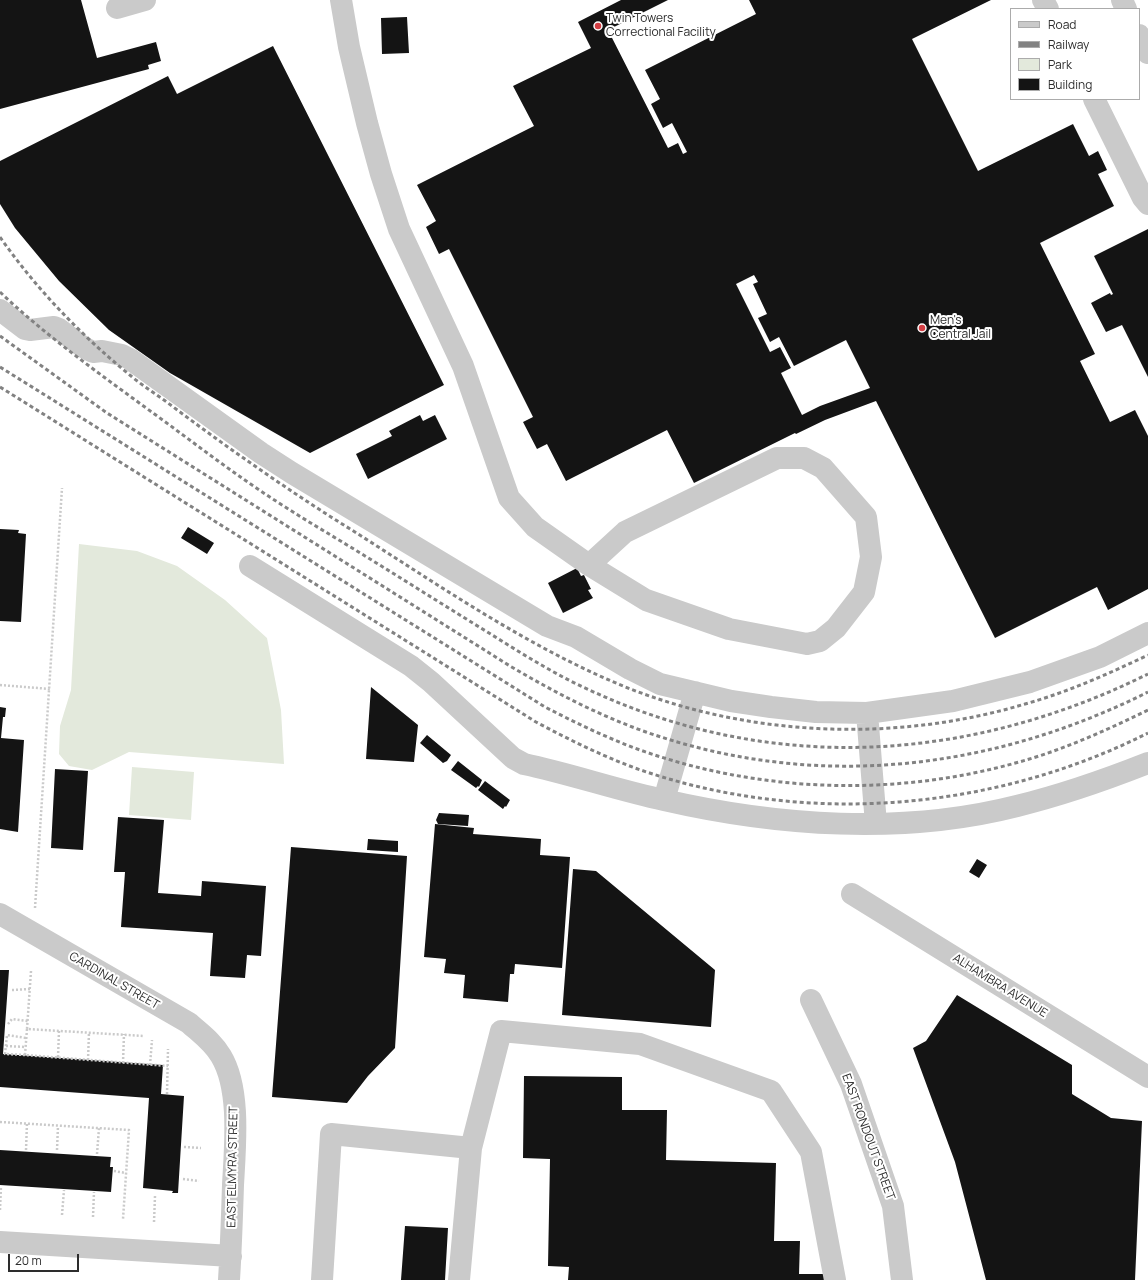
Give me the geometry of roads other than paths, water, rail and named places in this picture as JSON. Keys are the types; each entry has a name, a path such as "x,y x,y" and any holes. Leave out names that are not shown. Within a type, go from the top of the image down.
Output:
{"street":[{"path":"117,8 145,0"},
{"path":"341,0 349,47 367,123 399,229 463,366 509,498 535,527 589,565 646,600 729,629 808,644 820,641 836,628 864,592 871,557 866,517 823,468 804,458 777,458 625,532 589,565"},
{"path":"1140,37 1148,53"},
{"path":"1094,100 1142,198 1148,204"},
{"path":"0,310 25,329 59,328 83,347 93,352 102,351 122,355 130,359 260,453 292,473 547,626 576,637 630,669 660,684 731,701 771,707 816,712 867,713 953,701 1030,682 1100,657 1148,633"},
{"path":"250,566 411,666 432,682 513,758 524,764 664,800 774,819 851,825 876,824 964,816 1016,807 1063,793 1148,763"},
{"path":"664,800 694,692"},
{"path":"867,713 876,824"},
{"name":"ALHAMBRA AVENUE","path":"852,894 1148,1077"},
{"name":"CARDINAL STREET","path":"0,914 189,1024 207,1038 221,1056"},
{"name":"EAST RONDOUT STREET","path":"811,1000 851,1084 893,1206 902,1280"},
{"path":"458,1280 471,1148 501,1031 640,1044 771,1091 811,1152 835,1280"},
{"name":"EAST ELMYRA STREET","path":"221,1056 228,1072 233,1096 236,1125 229,1280"},
{"path":"322,1280 331,1134 471,1148"},
{"path":"0,1242 231,1256"}],"railway":[{"path":"0,237 29,275 77,328 136,380 228,447 310,503 474,608 547,650 584,669 623,686 671,703 721,716 771,724 822,729 874,729 925,725 976,717 1025,704 1088,682 1148,655"},
{"path":"0,292 51,337 227,468 262,492 555,673 596,693 665,719 734,737 804,746 874,747 944,740 1013,725 1081,703 1148,674"},
{"path":"0,336 107,413 510,666 576,702 646,732 710,750 774,762 837,766 901,764 964,755 1027,740 1088,719 1148,692"},
{"path":"0,367 545,707 640,750 686,764 733,775 781,782 829,785 877,785 925,781 972,773 1019,762 1052,752 1085,739 1148,710"},
{"path":"0,387 536,722 609,758 635,768 698,787 763,799 829,804 895,802 960,794 1025,780 1088,760 1148,733"}],"place":[{"name":"Twin Towers Correctional Facility","path":"598,26"},
{"name":"Men's Central Jail","path":"922,328"}]}
